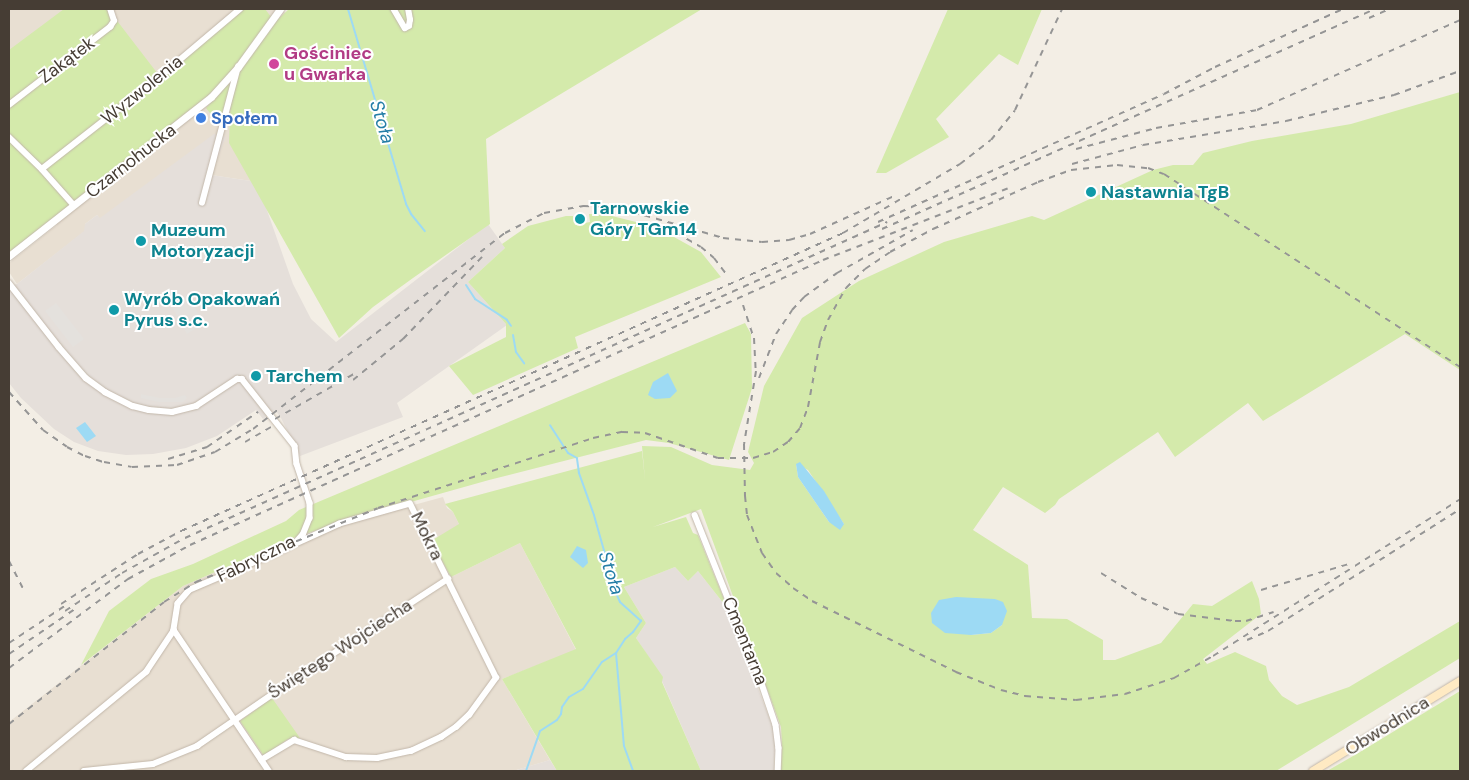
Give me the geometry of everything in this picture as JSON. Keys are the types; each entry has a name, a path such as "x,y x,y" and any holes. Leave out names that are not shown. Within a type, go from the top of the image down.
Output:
{"main road":[{"name":"Obwodnica","path":"1313,771 1460,681"}],"street":[{"name":"Zakątek","path":"9,105 110,27 114,21 110,9"},
{"name":"Wyzwolenia","path":"42,169 163,74 240,9"},
{"path":"394,9 404,28 409,26 408,9"},
{"name":"Czarnohucka","path":"9,256 211,97 238,67 276,10"},
{"path":"202,203 238,67"},
{"path":"9,137 42,169 74,205"},
{"name":"Fabryczna","path":"9,283 86,378 105,392 133,406 161,412 184,410 203,402 237,380 244,380 295,446 295,457 308,495 310,510 307,526 296,543 190,590 178,604 174,630"},
{"name":"Mokra","path":"261,760 294,740 322,751 346,757 377,758 412,752 456,727 469,715 496,678 410,504 340,524 296,543"},
{"name":"Cmentarna","path":"695,515 761,681 776,725 779,748 778,771"},
{"name":"Świętego Wojciecha","path":"84,771 140,766 167,760 197,746 299,676 448,579"},
{"path":"26,771 146,672 174,630 234,722 269,771"}],"shaded area":[{"path":"9,9 282,9 287,15 257,182 211,175 100,219 97,215 85,224 85,231 17,284 9,272 9,263 57,225 51,218 9,138"},
{"path":"214,134 226,137 211,175 257,182 293,284 311,319 336,342 488,224 505,248 468,282 507,325 397,403 403,417 300,456 275,410 263,419 256,410 217,436 186,448 153,454 126,455 98,451 74,442 54,429 21,398 9,383 9,286 17,284 84,231 85,224 97,215 100,218"},
{"path":"188,296 204,323 187,334 173,309 173,305"},
{"path":"56,303 84,339 73,347 45,311"},
{"path":"141,394 160,398 175,398 185,395 187,398 183,402 159,402 141,398"},
{"path":"443,497 447,508 453,512 459,524 451,577 520,543 576,650 502,679 550,760 513,771 9,771 9,722 183,586 293,538"},
{"path":"675,567 688,581 698,571 728,609 773,728 775,739 774,771 701,771 662,681 662,677 636,638 646,623 624,587"},
{"path":"550,760 557,771 513,771"}],"green space":[{"path":"64,9 108,9 161,78 242,9 265,9 275,22 289,9 702,9 486,139 490,224 373,307 339,338 229,143 231,92 220,126 206,108 214,99 9,261 9,50"},
{"path":"948,9 1042,9 1018,65 999,54 936,119 949,137 886,173 876,173"},
{"path":"1460,92 1460,370 1405,334 1263,421 1248,403 1175,457 1158,432 1059,499 1045,513 1003,487 973,530 1028,565 1032,618 1067,619 1103,640 1103,660 1115,660 1161,643 1193,604 1212,606 1252,581 1259,599 1261,614 1203,659 1207,664 1235,652 1266,666 1269,680 1282,696 1297,705 1349,687 1460,621 1460,658 1276,771 781,771 781,727 701,509 653,527 686,517 693,533 698,535 728,609 698,571 688,581 675,567 624,587 646,623 636,638 663,677 662,682 701,771 557,771 502,679 576,649 520,543 451,577 431,541 459,524 453,512 445,504 642,451 645,480 642,446 671,447 712,465 750,470 754,463 748,452 764,386 802,318 859,281 944,242 1032,216 1044,220 1153,170 1173,165 1193,165 1203,153 1252,141 1351,124","holes":["796,464 808,470 844,524 829,522 798,477","979,599 995,599 1002,625 991,633 971,635"]},
{"path":"589,214 608,215 656,227 701,252 721,277 575,337 578,348 473,395 449,366 506,337 506,324 468,282 505,248 502,244 528,226 566,216 573,216 575,225 590,222"},
{"path":"745,323 751,334 752,388 729,460 669,443 646,440 489,480 354,518 293,538 183,586 81,665 109,611 151,579 193,564 286,521 299,510"},
{"path":"1460,691 1460,771 1327,771 1360,752"},
{"path":"272,698 300,738 288,739 264,756 240,721"}],"water":[{"path":"668,373 677,391 670,398 655,399 648,395 653,382"},
{"path":"85,422 96,436 87,442 76,428"},
{"path":"800,462 824,491 844,524 840,530 829,522 798,477 796,464"},
{"path":"577,546 586,550 588,563 583,568 570,557"},
{"path":"956,597 995,599 1003,602 1007,611 1002,625 991,633 971,635 945,633 932,623 931,613 939,600"}],"waterway":[{"name":"Stoła","path":"348,9 406,204 411,214 425,231"},
{"name":"Stoła","path":"466,285 475,299 507,320 511,326"},
{"name":"Stoła","path":"513,335 516,352 524,363"},
{"name":"Stoła","path":"526,771 540,731 557,720 561,714 562,707 569,697 583,689 602,662 616,653 625,639 641,621 620,602 594,515 579,473 577,458 568,453 550,425"},
{"path":"616,653 624,746 633,771"}],"railway":[{"path":"61,604 138,554 181,531 843,233 960,164 991,140 1015,110 1062,9"},
{"path":"878,222 1164,94 1215,67 1343,9"},
{"path":"882,229 1375,9"},
{"path":"1369,18 1389,9"},
{"path":"1076,149 1156,128 1257,110 1460,20"},
{"path":"1072,164 1143,145 1286,121 1394,95 1460,71"},
{"path":"9,724 164,602 196,582 378,508 593,438 622,432 645,433 718,458 753,458 773,452 788,442 800,428 808,407 820,342 828,320 846,288 865,269 890,252 933,229 1038,182 1071,170 1117,165 1148,168 1164,174 1460,367"},
{"path":"9,668 128,579 190,545 823,260 1011,187"},
{"path":"9,392 43,430 67,447 85,456 104,462 132,467 177,465 215,452 253,429 505,233 544,213 583,206 607,207 633,212 723,238 762,242 789,240 810,234 894,196"},
{"path":"65,611 122,573 185,538 887,222"},
{"path":"666,227 701,247 714,258 726,274"},
{"path":"759,378 776,334 792,310 804,297 837,273 913,230"},
{"path":"353,380 403,339 482,257"},
{"path":"743,305 754,338 756,371 744,444 745,496 747,515 762,553 776,573 812,601 956,672 1001,690 1025,696 1076,700 1125,694 1174,678 1213,656 1460,499"},
{"path":"275,419 357,372"},
{"path":"168,459 207,447 258,412"},
{"path":"245,442 271,427"},
{"path":"1247,640 1268,631 1460,509"},
{"path":"9,561 23,588"},
{"path":"1261,590 1349,564"},
{"path":"1101,573 1141,598 1178,614 1246,621 1274,612"},
{"path":"9,643 69,603"},
{"path":"9,654 75,609"}],"place":[{"name":"Gościniec u Gwarka","path":"274,64"},
{"name":"Społem","path":"201,118"},
{"name":"Nastawnia TgB","path":"1091,192"},
{"name":"Tarnowskie Góry TGm14","path":"580,219"},
{"name":"Muzeum Motoryzacji","path":"141,241"},
{"name":"Wyrób Opakowań Pyrus s.c.","path":"114,310"},
{"name":"Tarchem","path":"256,376"}]}
